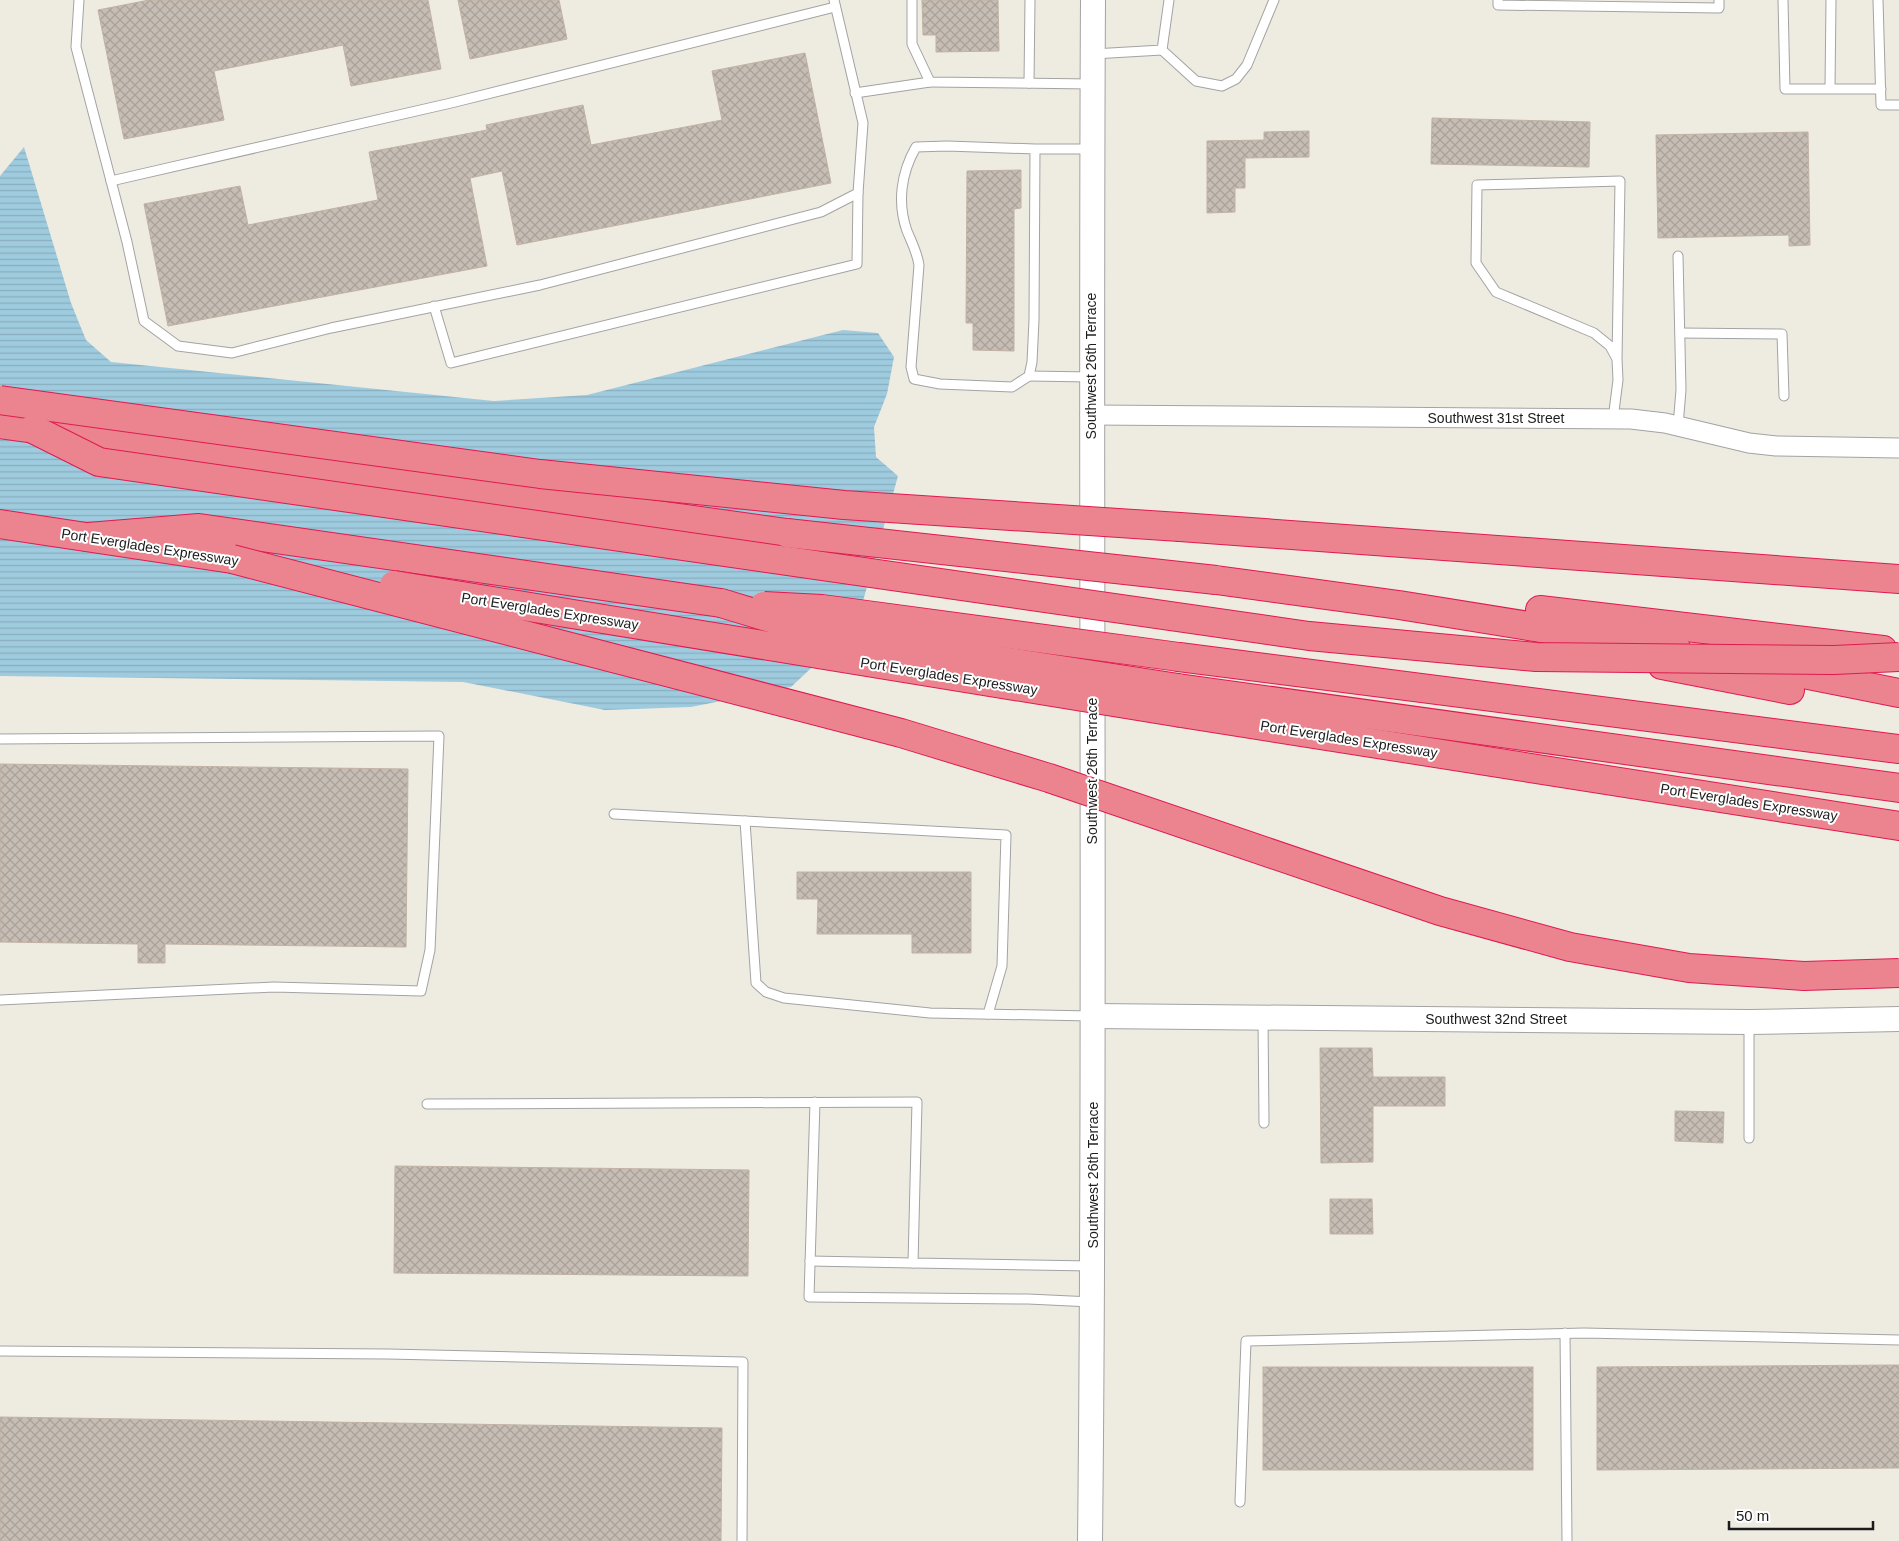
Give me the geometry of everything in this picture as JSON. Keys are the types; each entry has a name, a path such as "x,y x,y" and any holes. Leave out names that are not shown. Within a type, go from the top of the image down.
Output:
{"highway":[{"path":"0,400 540,474 844,504 1899,579"},
{"path":"0,424 787,533 1216,580 1399,605 1698,654 1899,692"},
{"path":"34,430 99,462 1309,636 1536,657 1834,660 1899,657"},
{"name":"Port Everglades Expressway","path":"0,524 1180,700 1899,826"},
{"path":"88,537 199,528 720,603 822,609 1179,657 1899,749"},
{"path":"232,559 901,733 1049,778 1440,911 1570,947 1708,969 1804,976 1899,973"},
{"path":"1216,580 1374,590 1899,652"},
{"path":"720,603 820,634 1180,700 1899,788"},
{"path":"1399,605 1456,626 1899,711"}],"street":[{"name":"Southwest 26th Terrace","path":"1090,1541 1094,1016 1090,415 1093,0"},
{"name":"Southwest 31st Street","path":"1090,415 1631,419 1678,426 1749,443 1776,446 1899,448"},
{"name":"Southwest 32nd Street","path":"1094,1016 1749,1022 1899,1020"}],"lane":[{"path":"79,0 76,47 112,181 144,321 178,346 232,353 331,328 540,285 821,212 858,193"},
{"path":"912,0 912,44 930,82"},
{"path":"1029,83 1030,0"},
{"path":"1162,50 1169,0"},
{"path":"1093,54 1162,50 1196,81 1222,86 1236,79 1247,65 1274,0"},
{"path":"1498,0 1498,5 1719,8 1719,0"},
{"path":"1783,0 1785,89 1880,89"},
{"path":"1830,88 1831,0"},
{"path":"1878,0 1881,106 1899,105"},
{"path":"112,181 451,103 834,3 863,123 858,193 857,264 451,362 434,306"},
{"path":"856,93 930,82 1092,84"},
{"path":"1091,377 1029,376 1012,387 923,382 914,379 912,375 919,265 916,249 907,229 901,186 908,161 916,147 1092,149"},
{"path":"1029,376 1032,362 1034,320 1035,149"},
{"path":"1614,419 1618,380 1620,181 1477,185 1476,264 1496,292 1594,333 1610,346 1617,359"},
{"path":"1678,256 1681,390 1678,426"},
{"path":"1680,333 1782,334 1784,396"},
{"path":"0,739 439,736 430,950 421,991 274,987 0,1000"},
{"path":"614,814 1006,835 1002,966 988,1014"},
{"path":"745,821 756,982 766,992 784,998 930,1013 1094,1016"},
{"path":"1264,1018 1264,1123"},
{"path":"1749,1022 1749,1138"},
{"path":"815,1102 809,1297 1028,1299 1092,1302"},
{"path":"428,1104 917,1102 913,1263"},
{"path":"810,1261 1092,1266"},
{"path":"1565,1333 1567,1541"},
{"path":"1240,1502 1246,1341 1565,1333 1899,1340"},
{"path":"0,1351 388,1354 743,1362 742,1541"}],"water":[{"path":"24,147 71,303 86,340 111,362 494,401 587,395 843,330 878,333 894,357 887,394 874,427 876,457 898,476 856,626 791,687 691,707 605,710 463,682 0,676 0,176"}],"building":[{"path":"149,0 428,0 441,69 351,86 343,45 214,71 224,120 124,139 98,10"},
{"path":"458,0 559,0 567,39 470,59"},
{"path":"922,0 998,0 999,51 936,52 936,35 923,35"},
{"path":"805,53 831,183 517,245 502,171 470,178 487,266 168,326 144,204 240,186 248,225 378,200 369,152 487,130 486,125 583,105 591,145 722,120 712,71"},
{"path":"1432,118 1590,122 1589,167 1431,164"},
{"path":"1309,131 1309,157 1245,158 1245,188 1235,188 1235,212 1207,213 1207,141 1264,140 1264,132"},
{"path":"1808,132 1810,245 1789,246 1789,235 1658,238 1656,135"},
{"path":"1021,170 1021,208 1014,209 1014,351 973,350 973,323 966,323 967,171"},
{"path":"0,764 408,769 406,947 165,944 165,963 138,963 138,944 0,942"},
{"path":"797,872 971,872 971,953 912,953 912,934 817,934 818,899 797,899"},
{"path":"1320,1048 1372,1048 1373,1077 1445,1077 1445,1106 1373,1106 1373,1162 1321,1163"},
{"path":"1675,1111 1724,1112 1723,1143 1675,1141"},
{"path":"395,1166 749,1170 748,1276 394,1273"},
{"path":"1330,1199 1372,1199 1373,1234 1330,1234"},
{"path":"1899,1365 1899,1468 1597,1470 1597,1367"},
{"path":"1263,1367 1533,1367 1533,1470 1263,1470"},
{"path":"0,1417 722,1428 721,1541 0,1541"}]}
